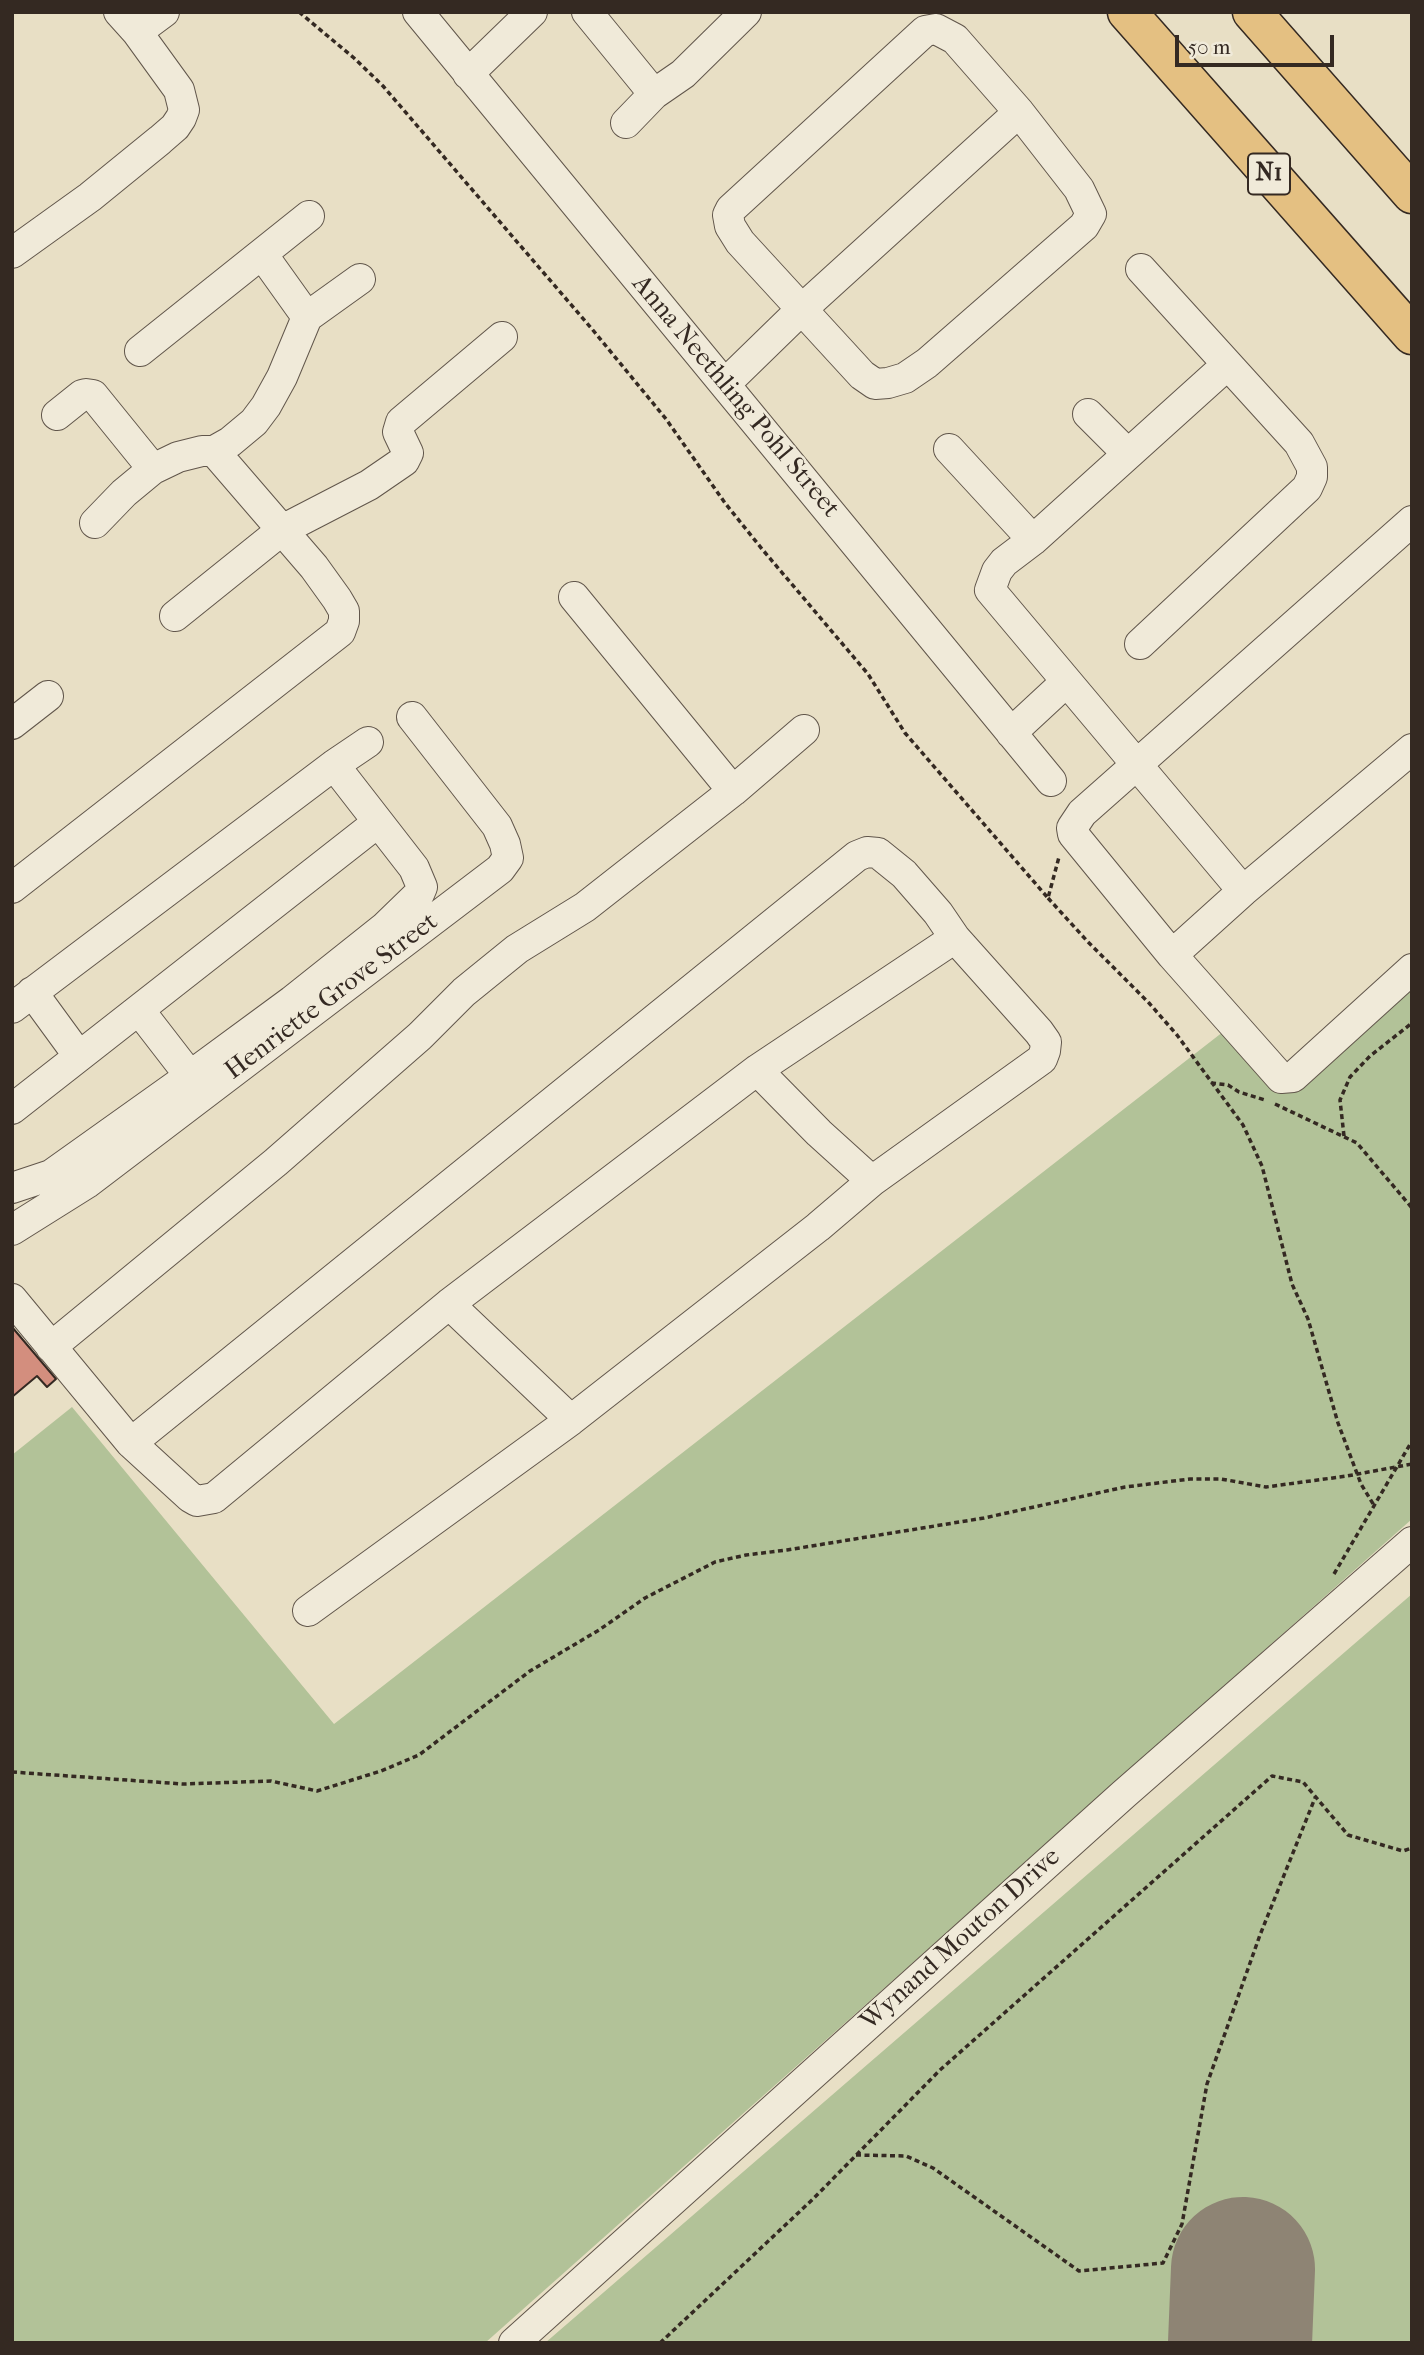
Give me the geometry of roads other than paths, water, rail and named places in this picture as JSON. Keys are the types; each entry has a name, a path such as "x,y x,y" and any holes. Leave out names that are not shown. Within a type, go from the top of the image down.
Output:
{"highway":[{"name":"N1","path":"1127,12 1412,335"},
{"path":"1252,12 1412,194"}],"street":[{"path":"12,253 90,197 168,134 181,118 184,110 179,90 128,22 164,12"},
{"name":"Anna Neethling Pohl Street","path":"418,12 1051,781"},
{"path":"468,74 532,12"},
{"path":"587,12 654,94"},
{"path":"626,123 654,94 683,74 746,12"},
{"path":"936,29 955,40 1019,112 1086,201 1091,214 1084,226 927,363 905,378 875,384 862,375 740,242 730,226 728,215 731,209 925,31 936,29"},
{"path":"725,384 801,310 1019,112"},
{"path":"140,351 309,216"},
{"path":"262,254 307,317"},
{"path":"1140,644 1307,488 1312,477 1312,467 1304,449 1141,269"},
{"path":"95,523 124,493 153,469 178,457 214,451 237,437 265,406 282,377 307,317 360,279"},
{"path":"175,616 282,530 369,485 404,461 408,453 398,432 401,422 502,337"},
{"path":"1227,365 1033,540 1004,562 997,571 990,590 1243,891"},
{"path":"57,415 82,396 93,395 153,469"},
{"path":"1088,414 1128,454"},
{"path":"949,449 1033,540"},
{"path":"12,887 340,632 344,611 314,567 214,451"},
{"path":"1412,521 1082,813 1073,825 1073,834 1172,955 1268,1066 1286,1079 1301,1070 1412,970"},
{"path":"574,597 733,791"},
{"path":"1011,733 1066,682"},
{"path":"12,724 48,696"},
{"name":"Henriette Grove Street","path":"12,1230 120,1158 500,870 508,858 497,826 412,717"},
{"path":"51,1347 276,1162 420,1036 464,992 517,949 585,907 733,791 804,730"},
{"path":"78,1055 22,1000 368,742"},
{"path":"1172,955 1243,891 1412,749"},
{"path":"12,1188 51,1175 190,1076 375,935 419,894 422,887 414,867 334,765"},
{"path":"12,1109 377,823"},
{"path":"131,1443 857,856 867,852 878,853 888,860 938,913 955,939 1040,1032 1046,1042 1042,1059 872,1181 818,1227 571,1420 308,1611"},
{"path":"12,1299 131,1443 197,1501 214,1498 449,1304 757,1070 955,939"},
{"path":"139,1010 190,1076"},
{"path":"757,1070 819,1133 872,1181"},
{"path":"449,1304 571,1420"},
{"name":"Wynand Mouton Drive","path":"514,2343 1124,1794 1412,1542"}]}
